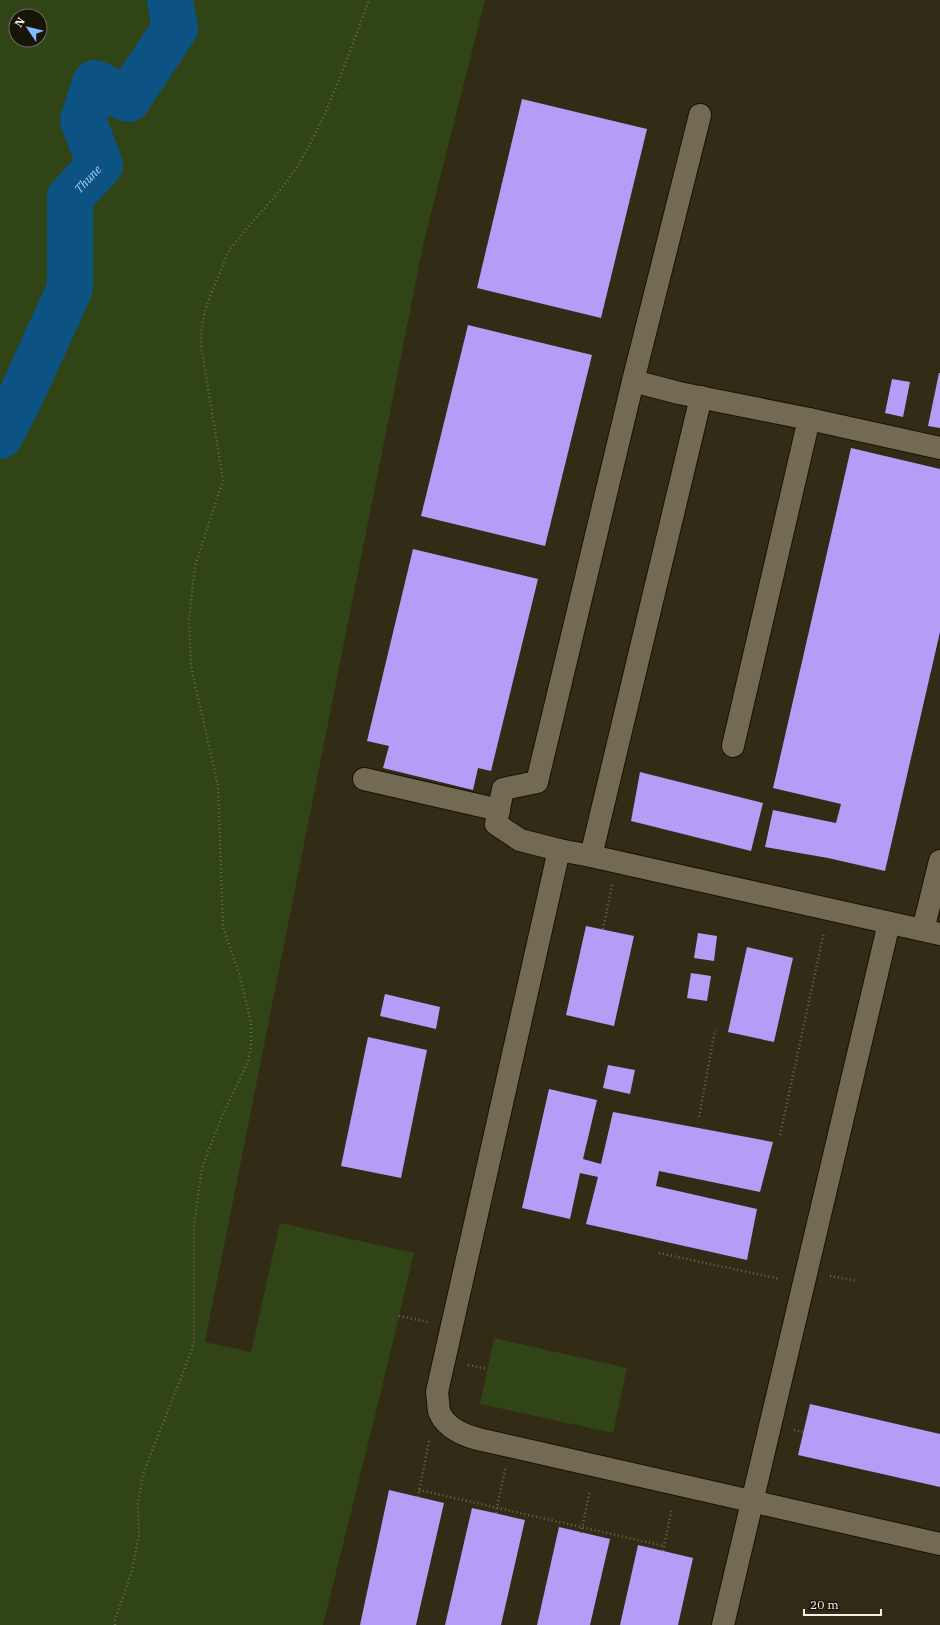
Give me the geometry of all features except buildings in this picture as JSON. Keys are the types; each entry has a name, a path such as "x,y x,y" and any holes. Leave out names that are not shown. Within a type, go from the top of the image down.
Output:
{"lane":[{"path":"700,115 633,381 537,782 503,789 496,824 520,840 560,850 617,861 931,932 940,861"},
{"path":"633,381 679,393 809,418 940,448"},
{"path":"591,856 701,397"},
{"path":"733,746 809,418"},
{"path":"364,779 499,810"},
{"path":"560,850 437,1392 440,1412 448,1424 461,1435 940,1544"},
{"path":"723,1625 889,923"}],"path":[{"path":"115,1625 115,1620 132,1571 139,1535 138,1504 143,1474 194,1342 194,1225 202,1168 222,1116 248,1062 251,1044 251,1023 240,976 223,927 218,786 191,666 189,620 196,566 223,480 201,345 201,325 207,303 229,251 278,193 298,166 314,136 335,88 369,0"},
{"path":"603,929 617,861"},
{"path":"780,1135 829,909"},
{"path":"700,1117 715,1030"},
{"path":"659,1253 803,1284"},
{"path":"399,1316 452,1327"},
{"path":"418,1497 430,1440 448,1424"},
{"path":"496,1513 510,1447"},
{"path":"581,1532 596,1466"},
{"path":"663,1551 677,1485"},
{"path":"419,1490 664,1546"}],"green space":[{"path":"0,0 485,0 424,241 205,1342 251,1352 280,1223 414,1253 323,1625 0,1625"},
{"path":"494,1338 627,1368 613,1433 480,1404"}],"waterway":[{"name":"Thune","path":"0,436 19,400 70,288 70,197 100,165 83,120 95,83 128,99 175,28 170,0"}]}
